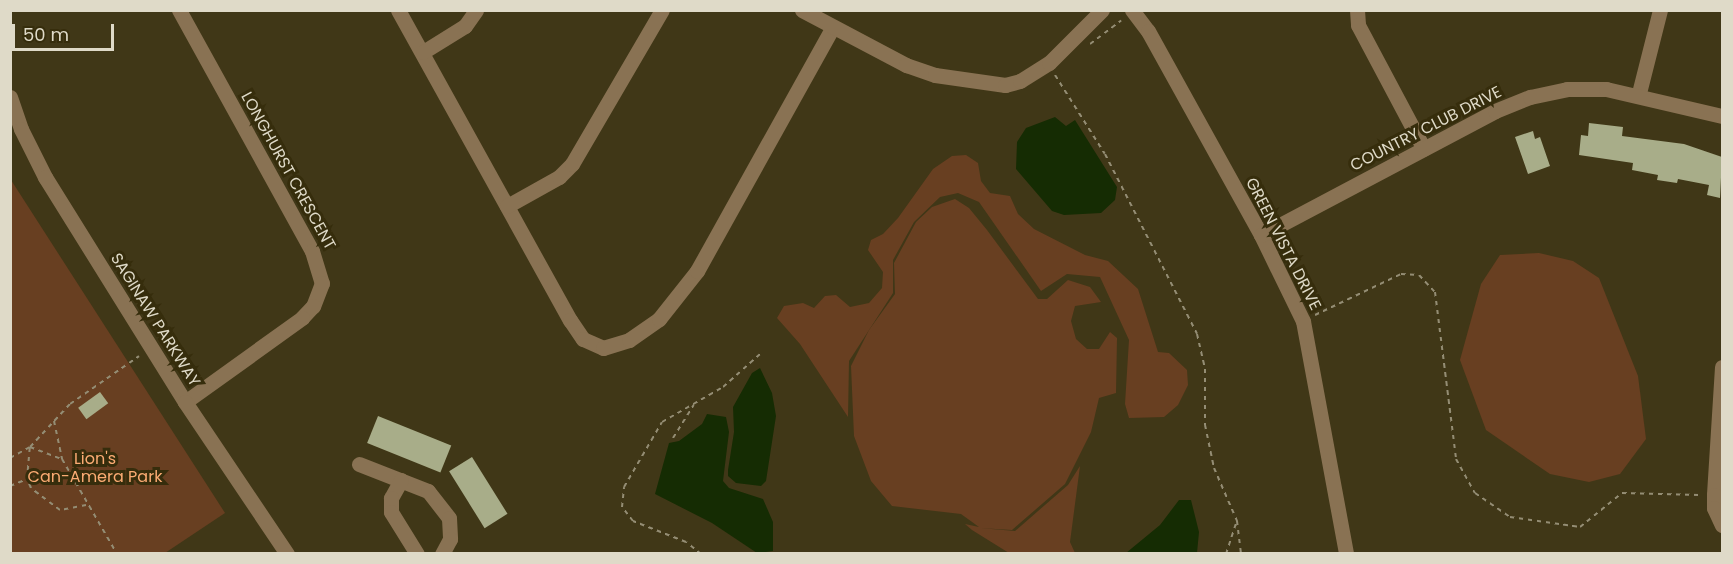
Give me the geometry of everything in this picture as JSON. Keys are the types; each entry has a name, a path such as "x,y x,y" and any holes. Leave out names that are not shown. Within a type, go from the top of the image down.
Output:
{"street":[{"name":"LONGHURST CRESCENT","path":"179,10 312,251 322,283 313,306 302,318 185,402"},
{"path":"398,10 583,339 603,348 629,340 659,320 697,271 832,28"},
{"path":"423,52 465,26 476,10"},
{"path":"507,206 559,177 572,164 662,10"},
{"path":"802,10 832,28 906,65 935,75 1005,85 1020,81 1049,63 1102,10"},
{"name":"GREEN VISTA DRIVE","path":"1132,10 1148,31 1261,235 1303,321 1346,554"},
{"path":"1357,10 1359,25 1424,149"},
{"path":"1639,93 1660,10"},
{"name":"COUNTRY CLUB DRIVE","path":"1261,235 1495,111 1530,97 1567,88 1639,93 1722,116"},
{"name":"SAGINAW PARKWAY","path":"10,97 21,129 45,177 185,402 287,554"},
{"path":"1722,367 1714,495 1722,525"},
{"path":"359,464 428,491 449,518 450,539 442,554"},
{"path":"401,480 391,498 390,512 417,554"}],"path":[{"path":"1054,75 1105,154 1197,333 1205,369 1205,425 1214,468 1237,521 1241,554"},
{"path":"1303,321 1401,274 1419,275 1435,292 1456,459 1475,493 1510,516 1580,527 1622,493 1714,495"},
{"path":"701,554 687,542 633,521 622,507 624,487 654,431 723,387 760,354"},
{"path":"10,458 30,447 70,404 134,359"},
{"path":"673,438 695,403"},
{"path":"54,421 62,459 86,505 117,554"},
{"path":"30,447 62,459"},
{"path":"30,447 27,479 31,488 60,510 86,505"},
{"path":"10,486 27,479"},
{"path":"1226,554 1237,521"}],"green space":[{"path":"966,155 978,163 981,181 990,193 1010,196 1018,214 1034,229 1085,255 1108,261 1138,289 1158,352 1169,353 1187,370 1188,385 1178,405 1164,417 1129,418 1125,404 1129,340 1100,277 1067,274 1041,291 979,202 958,193 940,197 914,222 893,260 893,293 849,361 848,417 800,344 777,318 784,306 803,303 814,308 825,296 836,295 850,307 869,303 882,288 883,272 868,250 871,240 883,234 898,218 933,169 952,156"},
{"name":"Lion's Can-Amera Park","path":"11,180 225,513 165,553 11,553"},
{"path":"955,199 969,208 1038,299 1047,299 1068,280 1090,287 1101,302 1075,306 1071,321 1076,339 1087,349 1099,349 1110,332 1117,338 1116,393 1099,398 1091,432 1065,484 1012,530 980,528 1015,531 1068,485 1080,466 1070,542 1075,553 1009,553 972,530 965,524 979,527 961,514 892,506 871,481 854,436 851,366 869,330 895,294 894,263 916,222 932,207"},
{"path":"1539,253 1573,261 1599,278 1638,376 1646,439 1620,474 1589,482 1550,474 1486,430 1460,360 1481,284 1500,255"}],"shaded area":[{"path":"1055,117 1066,126 1075,120 1117,187 1115,200 1101,213 1064,215 1052,211 1016,169 1017,142 1026,128"},
{"path":"760,368 772,393 776,416 766,481 761,486 736,483 728,476 734,432 733,407 752,373"},
{"path":"707,414 726,417 729,432 723,481 729,488 763,499 773,522 773,551 757,553 712,523 655,494 669,443 679,441 702,424"},
{"path":"1179,500 1191,500 1199,532 1197,553 1126,553 1160,525"}],"building":[{"path":"1589,123 1623,127 1622,136 1684,144 1722,157 1720,198 1707,195 1709,185 1678,179 1677,183 1657,180 1658,175 1632,170 1633,163 1579,155 1581,135 1588,136"},
{"path":"1533,131 1535,139 1540,137 1550,166 1528,174 1515,137"},
{"path":"100,392 108,403 86,419 78,408"},
{"path":"378,416 451,446 440,472 367,443"},
{"path":"472,457 508,514 485,528 449,471"}]}
